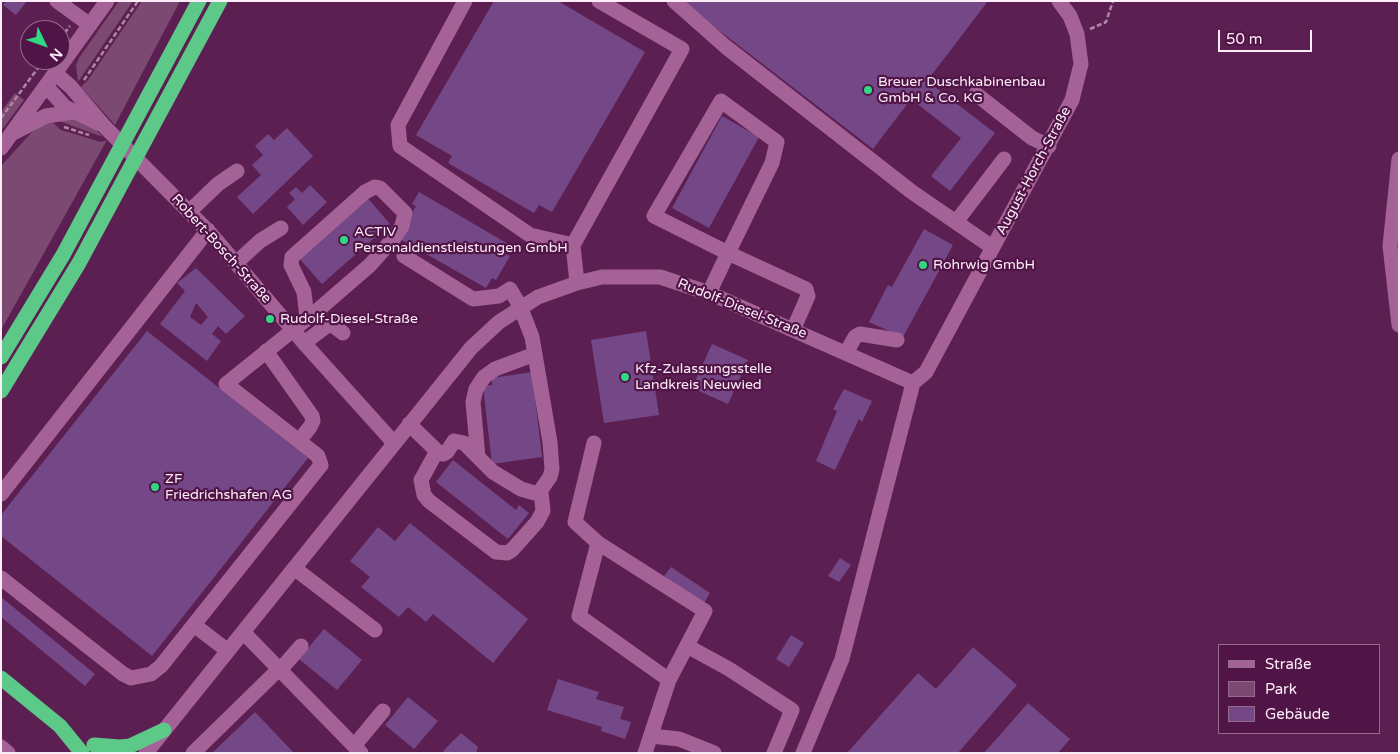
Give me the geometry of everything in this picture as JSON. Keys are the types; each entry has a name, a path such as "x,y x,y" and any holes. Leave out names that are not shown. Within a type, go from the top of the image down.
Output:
{"highway":[{"path":"1,357 59,263 199,1"},
{"path":"1,391 80,263 220,1"},
{"path":"1,678 93,750 130,746 164,730"}],"street":[{"path":"57,1 90,25"},
{"path":"1,148 107,1"},
{"path":"465,1 398,125 400,146 530,235 573,245"},
{"path":"577,283 573,245 682,50 599,1"},
{"path":"674,1 726,47 904,186 992,247"},
{"name":"August-Horch-Straße","path":"913,383 926,372 1072,100 1081,64 1077,34 1070,16 1059,1"},
{"name":"Robert-Bosch-Straße","path":"55,73 73,90 104,126 208,230 304,343 394,443"},
{"name":"Robert-Bosch-Straße","path":"46,86 60,103 73,112 104,126"},
{"path":"976,94 1032,138 1048,146"},
{"path":"709,293 728,253 772,163 777,142 721,102 654,216 728,253 806,289 808,296 793,330"},
{"path":"12,134 46,116 73,112"},
{"path":"1399,159 1390,246 1399,325"},
{"path":"956,222 1004,160"},
{"path":"190,211 218,184 237,170"},
{"path":"1,578 123,674 131,678 151,674 194,625 321,465 318,456 226,384 293,330 375,261 402,226 405,216 403,210 380,188 375,187 365,192 292,257 291,265 304,292 307,318"},
{"path":"236,263 260,241 281,228"},
{"path":"1,494 208,230"},
{"path":"404,256 473,299 499,296 510,289 520,306 532,337 550,442 552,469 537,493"},
{"name":"Rudolf-Diesel-Straße","path":"146,753 409,424 482,337 520,306 538,297 577,283 616,276 660,277 709,293 913,383"},
{"path":"304,343 328,326 334,326 343,333"},
{"path":"846,353 854,337 860,334 897,340"},
{"path":"266,351 312,416 313,421 310,427 298,441"},
{"path":"478,457 473,402 476,389 484,377 495,369 535,354"},
{"path":"803,753 842,659 913,383"},
{"path":"409,424 437,451 445,453 454,441 464,442 501,477 543,497 542,511 537,522 512,550 507,553 496,552 428,500 424,494 421,480 437,451"},
{"path":"594,443 575,522 598,543 705,611 669,680 645,753"},
{"path":"598,543 579,616 669,680"},
{"path":"294,568 375,630"},
{"path":"194,625 228,650"},
{"path":"243,632 357,749 383,711"},
{"path":"193,753 279,670 301,646"},
{"path":"687,646 729,669 792,710 774,753"},
{"path":"650,736 679,739 714,753"},
{"path":"1,747 8,753"}],"path":[{"path":"73,90 86,78 138,1"},
{"path":"1077,34 1106,22 1113,1"},
{"path":"1,118 37,70"}],"green space":[{"path":"119,1 133,1 78,82 76,65 79,58"},
{"path":"142,1 180,1 115,125 81,87 88,80"},
{"path":"15,93 24,100 1,131 1,112"},
{"path":"74,118 94,128 103,137 59,121"},
{"path":"52,122 61,130 101,142 107,140 1,330 1,166 41,124"}],"building":[{"path":"6,1 27,1 16,15 3,5"},
{"path":"494,1 558,1 645,52 552,212 539,205 534,213 448,163 452,156 416,135"},
{"name":"Breuer Duschkabinenbau GmbH & Co. KG","path":"681,1 988,1 927,81 995,133 950,191 931,176 961,138 911,99 873,149"},
{"path":"722,116 759,137 709,228 672,208"},
{"path":"287,128 313,156 253,214 237,197 261,175 252,165 263,155 255,146 268,134 274,140"},
{"path":"310,185 327,202 303,225 287,207 295,199 289,193 296,187 302,193"},
{"path":"419,192 510,245 505,254 510,256 496,280 492,278 486,288 398,238 416,206 412,204"},
{"name":"ACTIV Personaldienstleistungen GmbH","path":"366,196 390,224 322,284 298,257"},
{"name":"Rohrwig GmbH","path":"924,229 953,245 903,337 869,322 888,285 892,287"},
{"path":"196,268 245,316 226,334 218,326 212,334 221,341 207,361 160,324 185,291 177,283","holes":["196,303 208,317 201,325 190,317"]},
{"name":"ZF Friedrichshafen AG","path":"147,331 308,458 152,656 1,536 1,515"},
{"name":"Kfz-Zulassungsstelle Landkreis Neuwied","path":"646,331 659,415 604,423 591,340"},
{"path":"712,344 748,360 728,404 692,388"},
{"path":"532,372 542,457 492,464 483,386 492,385 492,378"},
{"path":"844,389 872,401 862,422 859,419 835,470 816,461 837,411 833,409"},
{"path":"453,460 516,510 519,505 529,513 508,539 436,482"},
{"path":"410,523 528,619 493,663 433,614 426,622 408,607 399,617 361,587 370,577 350,561 378,527 395,541"},
{"path":"840,558 851,565 839,582 828,576"},
{"path":"671,567 710,593 704,603 664,576"},
{"path":"1,597 95,674 85,686 1,617"},
{"path":"324,629 362,660 337,690 299,659"},
{"path":"791,635 804,643 789,667 776,659"},
{"path":"973,647 1017,685 958,753 847,753 918,673 936,689"},
{"path":"558,679 599,692 596,699 624,707 620,719 631,722 625,739 601,731 602,727 547,710"},
{"path":"408,697 438,721 414,749 385,725"},
{"path":"1028,703 1070,739 1058,753 984,753"},
{"path":"255,712 294,753 212,753"},
{"path":"461,733 478,747 476,753 446,753 443,751"}],"place":[{"name":"Breuer Duschkabinenbau GmbH & Co. KG","path":"868,90"},
{"name":"ACTIV Personaldienstleistungen GmbH","path":"344,240"},
{"name":"Rohrwig GmbH","path":"923,265"},
{"name":"Rudolf-Diesel-Straße","path":"270,319"},
{"name":"Kfz-Zulassungsstelle Landkreis Neuwied","path":"625,377"},
{"name":"ZF Friedrichshafen AG","path":"155,487"}]}
